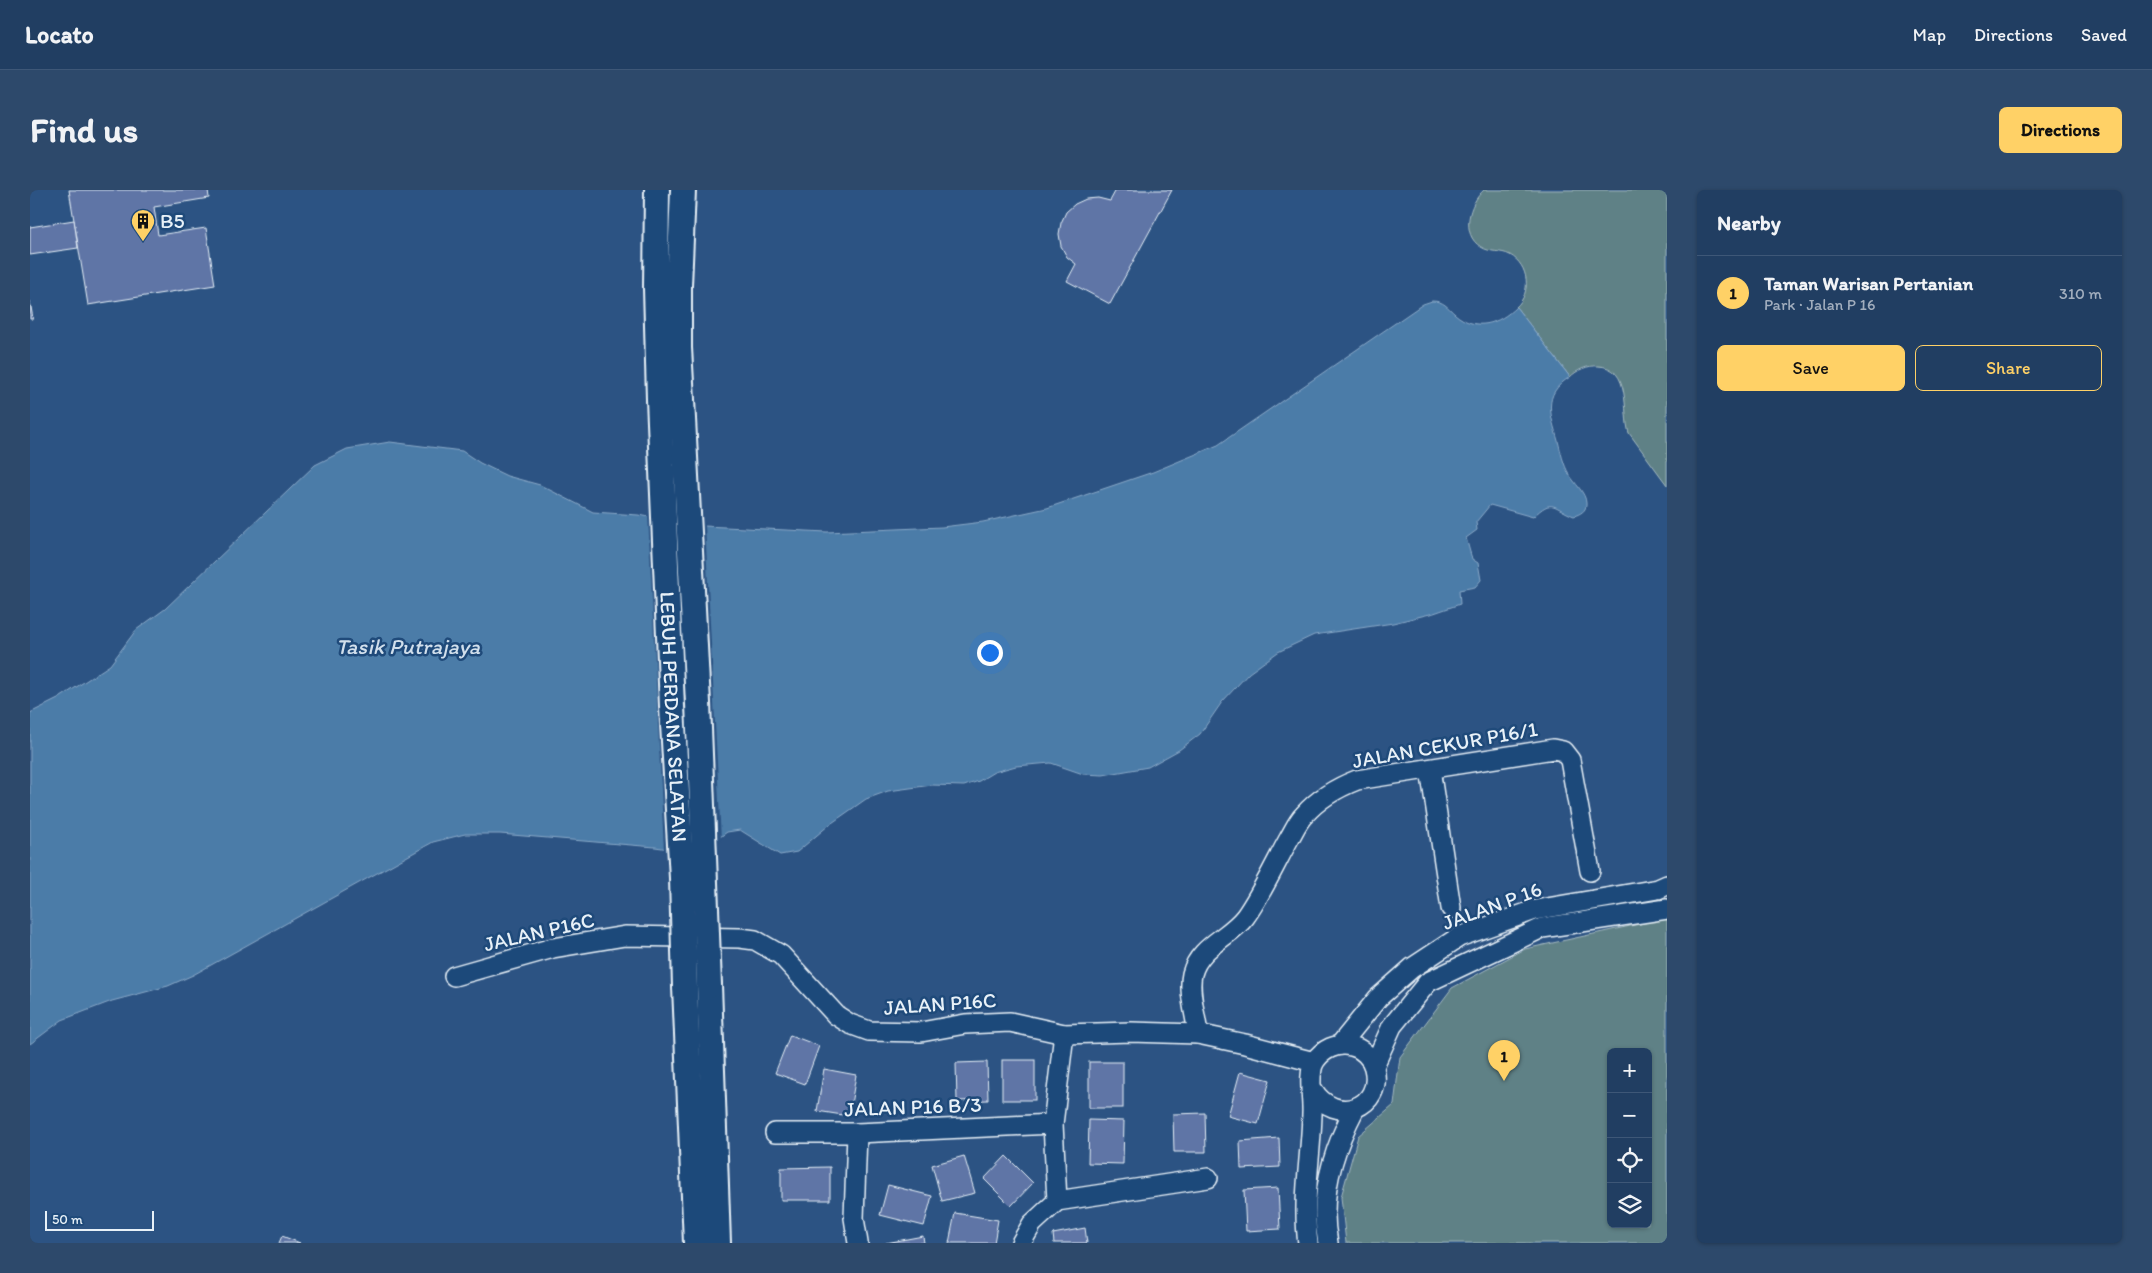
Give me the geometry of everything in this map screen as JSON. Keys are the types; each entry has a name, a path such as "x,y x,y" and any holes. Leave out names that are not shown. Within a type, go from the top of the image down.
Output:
{"main road":[{"name":"LEBUH PERDANA SELATAN","path":"657,190 656,288 671,400 698,704 718,1243"},
{"name":"LEBUH PERDANA SELATAN","path":"683,190 679,286 679,348 671,400 672,707 682,878 696,1243"}],"street":[{"name":"JALAN CEKUR P16/1","path":"1198,1034 1191,986 1192,974 1198,959 1204,952 1226,936 1245,917 1302,816 1317,801 1337,788 1357,780 1553,749 1563,751 1570,760 1590,871"},
{"path":"1430,769 1451,908"},
{"name":"JALAN P 16","path":"1314,1062 1330,1048 1340,1045 1378,998 1412,968 1459,937 1536,910 1658,889 1667,885"},
{"name":"JALAN P 16","path":"1328,1243 1324,1224 1329,1170 1340,1138 1355,1108 1364,1103 1371,1095 1375,1081 1374,1066 1392,1026 1428,982 1542,928 1667,908"},
{"name":"JALAN P16C","path":"454,976 552,948 625,936 740,938 755,940 781,955 836,1015 859,1028 869,1031 921,1032 965,1024 1010,1022 1064,1034 1130,1032 1198,1034 1314,1062"},
{"path":"1057,1201 1053,1124 1064,1034"},
{"path":"1340,1045 1351,1046 1360,1050 1374,1066"},
{"path":"1308,1243 1305,1220 1313,1090 1310,1080 1314,1062"},
{"path":"1313,1090 1326,1105 1335,1109 1346,1110 1355,1108"},
{"name":"JALAN P16 B/3","path":"775,1133 857,1133 1053,1124"},
{"path":"857,1133 854,1218 858,1243"},
{"path":"1021,1243 1032,1224 1057,1201 1208,1178"}],"green space":[{"path":"1484,190 1667,190 1667,485 1629,433 1624,392 1616,374 1609,368 1590,366 1583,368 1570,377 1516,307 1521,301 1526,287 1526,280 1521,265 1510,255 1484,249 1474,241 1470,234 1469,219 1474,203"},
{"path":"1667,918 1667,1243 1346,1243 1341,1197 1358,1136 1394,1105 1400,1057 1452,988 1525,949"}],"water":[{"name":"Tasik Putrajaya","path":"1432,301 1442,303 1463,320 1479,324 1487,324 1502,318 1516,307 1570,377 1555,391 1550,406 1551,414 1565,466 1584,496 1586,503 1584,510 1574,516 1549,506 1533,517 1490,505 1476,522 1477,530 1466,538 1472,559 1478,563 1481,580 1475,587 1459,590 1460,604 1434,613 1393,623 1314,635 1278,652 1249,673 1222,702 1200,734 1179,750 1148,767 1103,775 1083,774 1051,763 1016,766 994,772 979,781 964,786 932,785 888,791 866,799 829,825 797,852 780,855 740,830 727,832 698,853 655,847 500,834 465,834 433,842 193,975 168,986 112,1001 62,1020 30,1044 30,713 58,699 110,665 136,630 165,609 315,465 347,449 390,442 462,451 480,463 507,476 540,485 593,512 638,515 704,526 827,532 942,527 983,522 1047,508 1153,472 1218,445 1423,304"}],"pier":[{"path":"648,514 705,524 721,840 698,856 664,851"}],"building":[{"name":"B5","path":"69,190 208,190 209,198 154,207 158,235 206,228 215,285 88,305"},
{"path":"1116,190 1172,190 1110,304 1067,281 1076,264 1067,257 1061,246 1059,234 1066,212 1075,204 1086,199 1098,198 1110,201"},
{"path":"74,220 78,248 30,255 30,227"},
{"path":"30,301 33,319 30,319"},
{"path":"790,1035 819,1046 805,1084 775,1073"},
{"path":"1002,1060 1035,1060 1035,1100 1002,1100"},
{"path":"987,1062 988,1100 957,1101 956,1063"},
{"path":"1089,1062 1123,1062 1123,1108 1089,1108"},
{"path":"824,1069 856,1075 849,1116 817,1111"},
{"path":"1240,1072 1270,1080 1258,1124 1228,1116"},
{"path":"1205,1113 1206,1152 1174,1152 1173,1114"},
{"path":"1089,1120 1124,1121 1123,1164 1088,1163"},
{"path":"1279,1138 1280,1167 1241,1169 1240,1141"},
{"path":"964,1156 975,1193 942,1201 932,1165"},
{"path":"1006,1156 1033,1183 1011,1206 984,1179"},
{"path":"830,1167 830,1200 781,1200 781,1168"},
{"path":"888,1185 932,1196 924,1226 880,1215"},
{"path":"1278,1188 1280,1229 1246,1231 1244,1190"},
{"path":"955,1213 998,1220 994,1243 949,1243"},
{"path":"1085,1228 1087,1243 1054,1243 1053,1234"},
{"path":"282,1236 300,1243 279,1243"},
{"path":"923,1236 924,1243 886,1243"}],"place":[{"name":"B5","path":"143,242"},
{"name":"Taman Warisan Pertanian","path":"1504,1081"}]}
